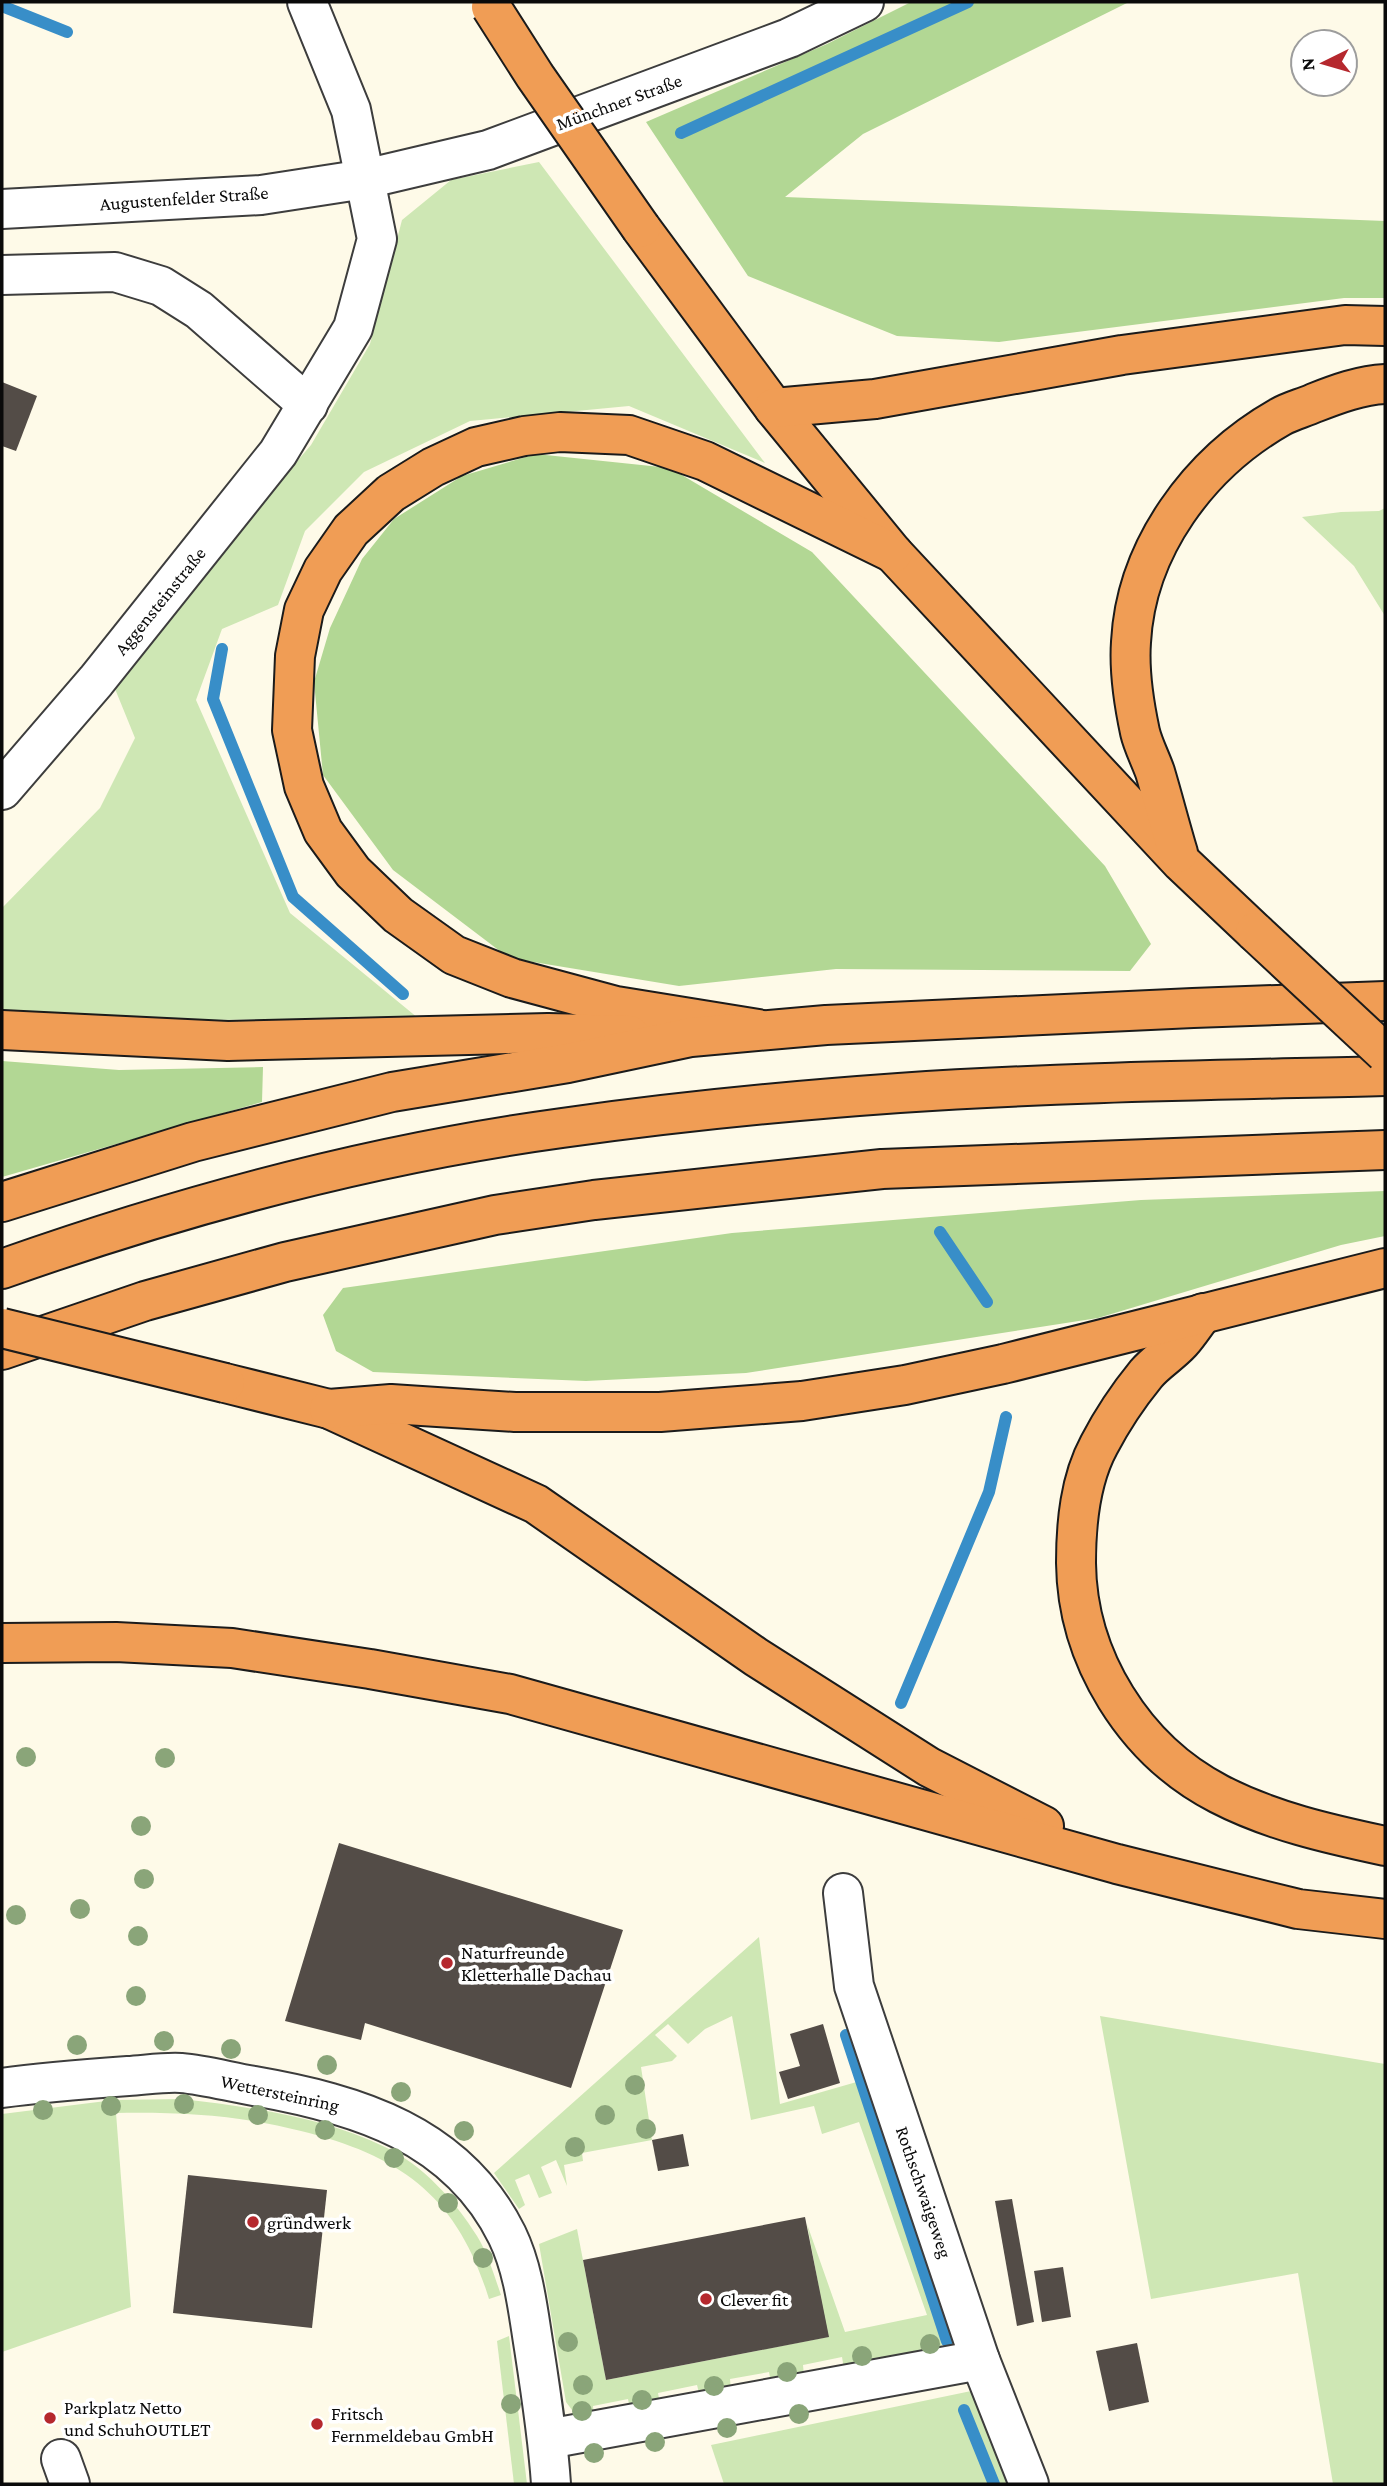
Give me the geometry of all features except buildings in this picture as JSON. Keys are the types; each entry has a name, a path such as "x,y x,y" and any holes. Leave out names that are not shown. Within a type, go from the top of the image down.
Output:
{"highway":[{"path":"489,4 535,76 641,228 774,408 893,553 1181,862 1385,1053"},
{"path":"774,408 875,399 1122,355 1345,325 1385,326"},
{"path":"1181,862 1140,733 1134,688 1130,645 1134,613 1147,563 1164,530 1183,504 1235,447 1281,417 1367,385 1385,384"},
{"path":"758,1029 616,1006 512,978 454,955 398,915 354,872 323,831 304,786 292,730 295,656 304,610 323,570 351,530 391,493 433,467 476,447 524,436 560,432 629,435 705,461 893,553"},
{"path":"2,1202 193,1142 392,1092 568,1063 691,1037 758,1029 1179,1008 1385,1001"},
{"path":"2,1030 228,1041 548,1033 691,1037"},
{"path":"2,1269 120,1229 247,1194 414,1154 559,1128 766,1104 901,1093 1385,1076"},
{"path":"2,1350 145,1301 285,1262 495,1215 594,1200 882,1169 1385,1150"},
{"path":"329,1409 391,1404 515,1412 660,1412 802,1401 905,1385 1003,1364 1385,1268"},
{"path":"1203,1313 1181,1342 1147,1372 1122,1406 1094,1458 1082,1491 1076,1542 1076,1582 1086,1632 1105,1681 1137,1728 1171,1762 1219,1794 1267,1813 1313,1830 1385,1846"},
{"path":"2,1328 329,1409 536,1504 756,1657 929,1767 1117,1864"},
{"path":"2,1643 116,1642 232,1648 370,1668 510,1694 1117,1864 1298,1909 1385,1919"}],"street":[{"name":"Aggensteinstraße","path":"2,790 96,681 278,453 353,328 377,239 351,110 307,2"},
{"name":"Münchner Straße","path":"365,179 488,150 789,38 864,2"},
{"name":"Augustenfelder Straße","path":"2,209 261,195 365,179"},
{"path":"2,275 115,272 161,286 199,310 308,405"},
{"name":"Rothschwaigeweg","path":"843,1893 854,1986 981,2360 1029,2484"},
{"name":"Wettersteinring","path":"2,2088 55,2081 180,2073 304,2095 364,2112 417,2137 450,2160 478,2191 507,2235 525,2295 548,2439 551,2484"},
{"path":"548,2439 981,2360"}],"green space":[{"path":"911,2 1129,2 863,134 785,197 1385,221 1385,298 1344,298 999,342 897,336 748,276 646,122 827,44"},
{"path":"539,162 765,463 629,406 470,421 364,472 305,531 278,605 222,629 196,700 290,913 418,1018 94,1021 2,1011 2,908 100,808 135,738 111,679 311,445 370,344 402,220 451,180"},
{"path":"536,454 670,468 812,552 1105,866 1151,944 1130,971 836,969 679,986 509,958 393,870 323,775 314,682 330,628 362,559 394,519 462,476"},
{"path":"1385,508 1385,616 1354,566 1302,517 1379,511"},
{"path":"2,1061 119,1070 263,1067 262,1102 2,1177"},
{"path":"1385,1191 1385,1236 1341,1245 1098,1318 746,1373 586,1381 373,1372 336,1351 323,1315 343,1288 732,1233 1141,1200"},
{"path":"759,1937 780,2104 867,2079 952,2327 944,2337 941,2350 844,2369 842,2357 803,2365 804,2376 771,2383 769,2372 730,2379 731,2391 700,2397 697,2385 658,2393 660,2404 630,2410 628,2399 593,2406 594,2417 578,2418 566,2402 539,2244 577,2229 606,2380 828,2337 807,2224 845,2332 927,2315 859,2122 822,2134 814,2106 751,2120 732,2016 705,2029 688,2044 668,2024 655,2035 677,2056 672,2061 641,2067 652,2140 582,2153 583,2161 564,2165 567,2186 556,2160 541,2167 552,2193 539,2198 529,2174 515,2180 525,2205 519,2209 494,2173"},
{"path":"1100,2016 1385,2064 1385,2484 1333,2484 1298,2273 1151,2299"},
{"path":"182,2099 260,2110 311,2121 361,2137 399,2155 437,2185 468,2223 484,2250 501,2295 489,2299 461,2233 443,2208 421,2186 397,2168 369,2153 337,2141 254,2121 187,2114 116,2113 131,2307 2,2352 2,2114 114,2100"},
{"path":"509,2336 527,2484 514,2484 497,2341"},
{"path":"976,2390 1014,2484 724,2484 711,2445"}],"waterway":[{"path":"681,133 968,2"},
{"path":"2,6 67,32"},
{"path":"222,649 213,699 293,897 403,994"},
{"path":"940,1232 987,1302"},
{"path":"901,1703 989,1492 1006,1417"},
{"path":"846,2035 947,2341"},
{"path":"964,2410 994,2484"}],"place":[{"name":"Naturfreunde Kletterhalle Dachau","path":"447,1963"},
{"name":"gründwerk","path":"253,2222"},
{"name":"Clever fit","path":"706,2299"},
{"name":"Parkplatz Netto und SchuhOUTLET","path":"50,2418"},
{"name":"Fritsch Fernmeldebau GmbH","path":"317,2424"}]}
